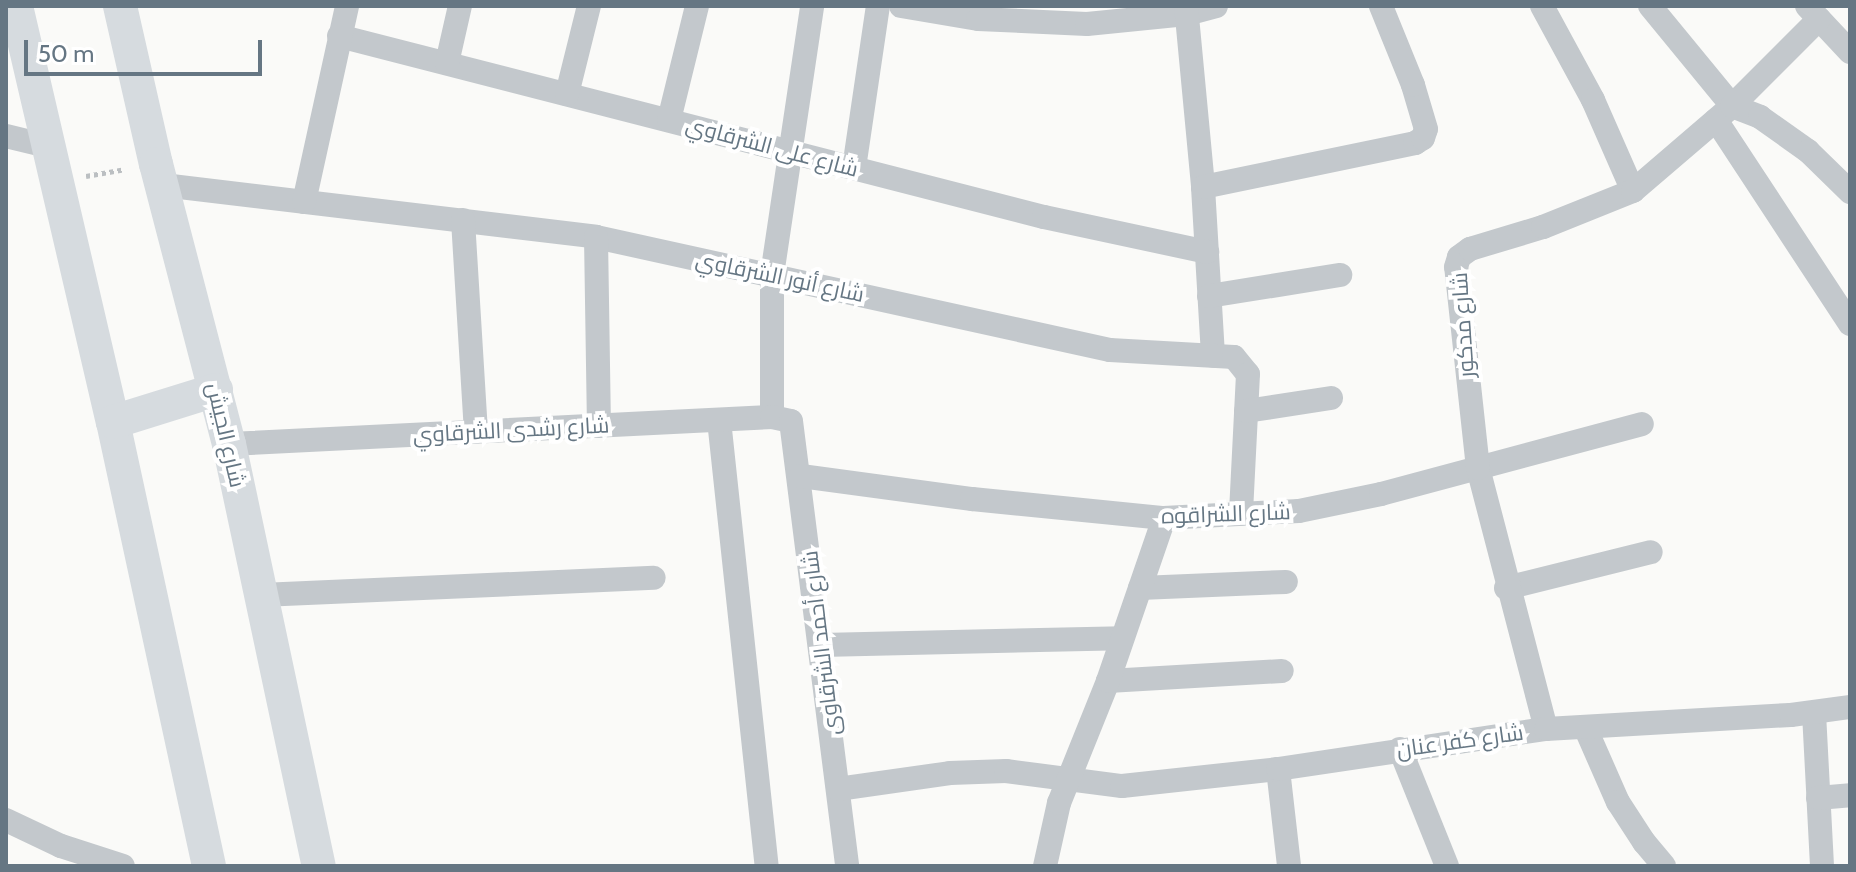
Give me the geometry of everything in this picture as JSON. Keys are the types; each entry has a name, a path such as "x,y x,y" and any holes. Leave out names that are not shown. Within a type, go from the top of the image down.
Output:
{"main road":[{"path":"16,6 113,422 209,866"},
{"name":"شارع الجيش","path":"120,6 229,444 319,866"},
{"path":"113,422 216,390"}],"street":[{"path":"304,202 347,6"},
{"path":"447,63 460,6"},
{"path":"567,94 589,6"},
{"path":"669,120 697,6"},
{"name":"شارع أحمد الشرقاوى","path":"812,6 772,275 782,419 801,476 847,866"},
{"path":"854,168 878,6"},
{"path":"901,6 1013,13 1087,24 1216,6"},
{"path":"1203,187 1415,143 1423,138 1426,129 1413,85 1381,6"},
{"path":"1542,6 1593,100 1633,191"},
{"path":"1650,6 1724,113 1849,321"},
{"path":"1187,10 1203,187 1213,356"},
{"path":"1813,12 1850,52"},
{"name":"شارع مدكور","path":"1546,729 1506,588 1478,468 1456,267 1459,257 1470,249 1543,227 1633,191 1724,113 1813,12"},
{"name":"شارع على الشرقاوي","path":"339,36 1044,217 1207,252"},
{"path":"1724,113 1760,117 1808,151 1850,192"},
{"path":"6,136 51,147"},
{"name":"شارع أنور الشرقاوي","path":"160,174 304,202 596,237 1110,350 1234,357 1246,367 1241,514"},
{"path":"463,220 476,432"},
{"path":"596,237 599,426"},
{"path":"1209,296 1340,275"},
{"path":"1246,411 1331,398"},
{"name":"شارع رشدى الشرقاوي","path":"229,444 782,419"},
{"path":"719,420 767,866"},
{"name":"شارع الشراقوه","path":"801,476 972,499 1164,518 1299,511 1642,424"},
{"path":"1045,866 1050,830 1108,681 1164,518"},
{"path":"1506,588 1651,552"},
{"path":"261,595 654,578"},
{"path":"1140,588 1286,582"},
{"path":"821,645 1122,638"},
{"path":"1108,681 1282,671"},
{"name":"شارع كفر عنان","path":"838,789 950,773 1006,771 1072,777 1095,785 1122,786 1278,769 1546,729 1814,713 1850,707"},
{"path":"1814,713 1822,866"},
{"path":"1585,727 1618,802 1664,866"},
{"path":"1400,749 1447,866"},
{"path":"1278,769 1289,866"},
{"path":"1818,798 1850,795"},
{"path":"6,820 61,856 123,866"}],"path":[{"path":"58,180 160,174"}]}
